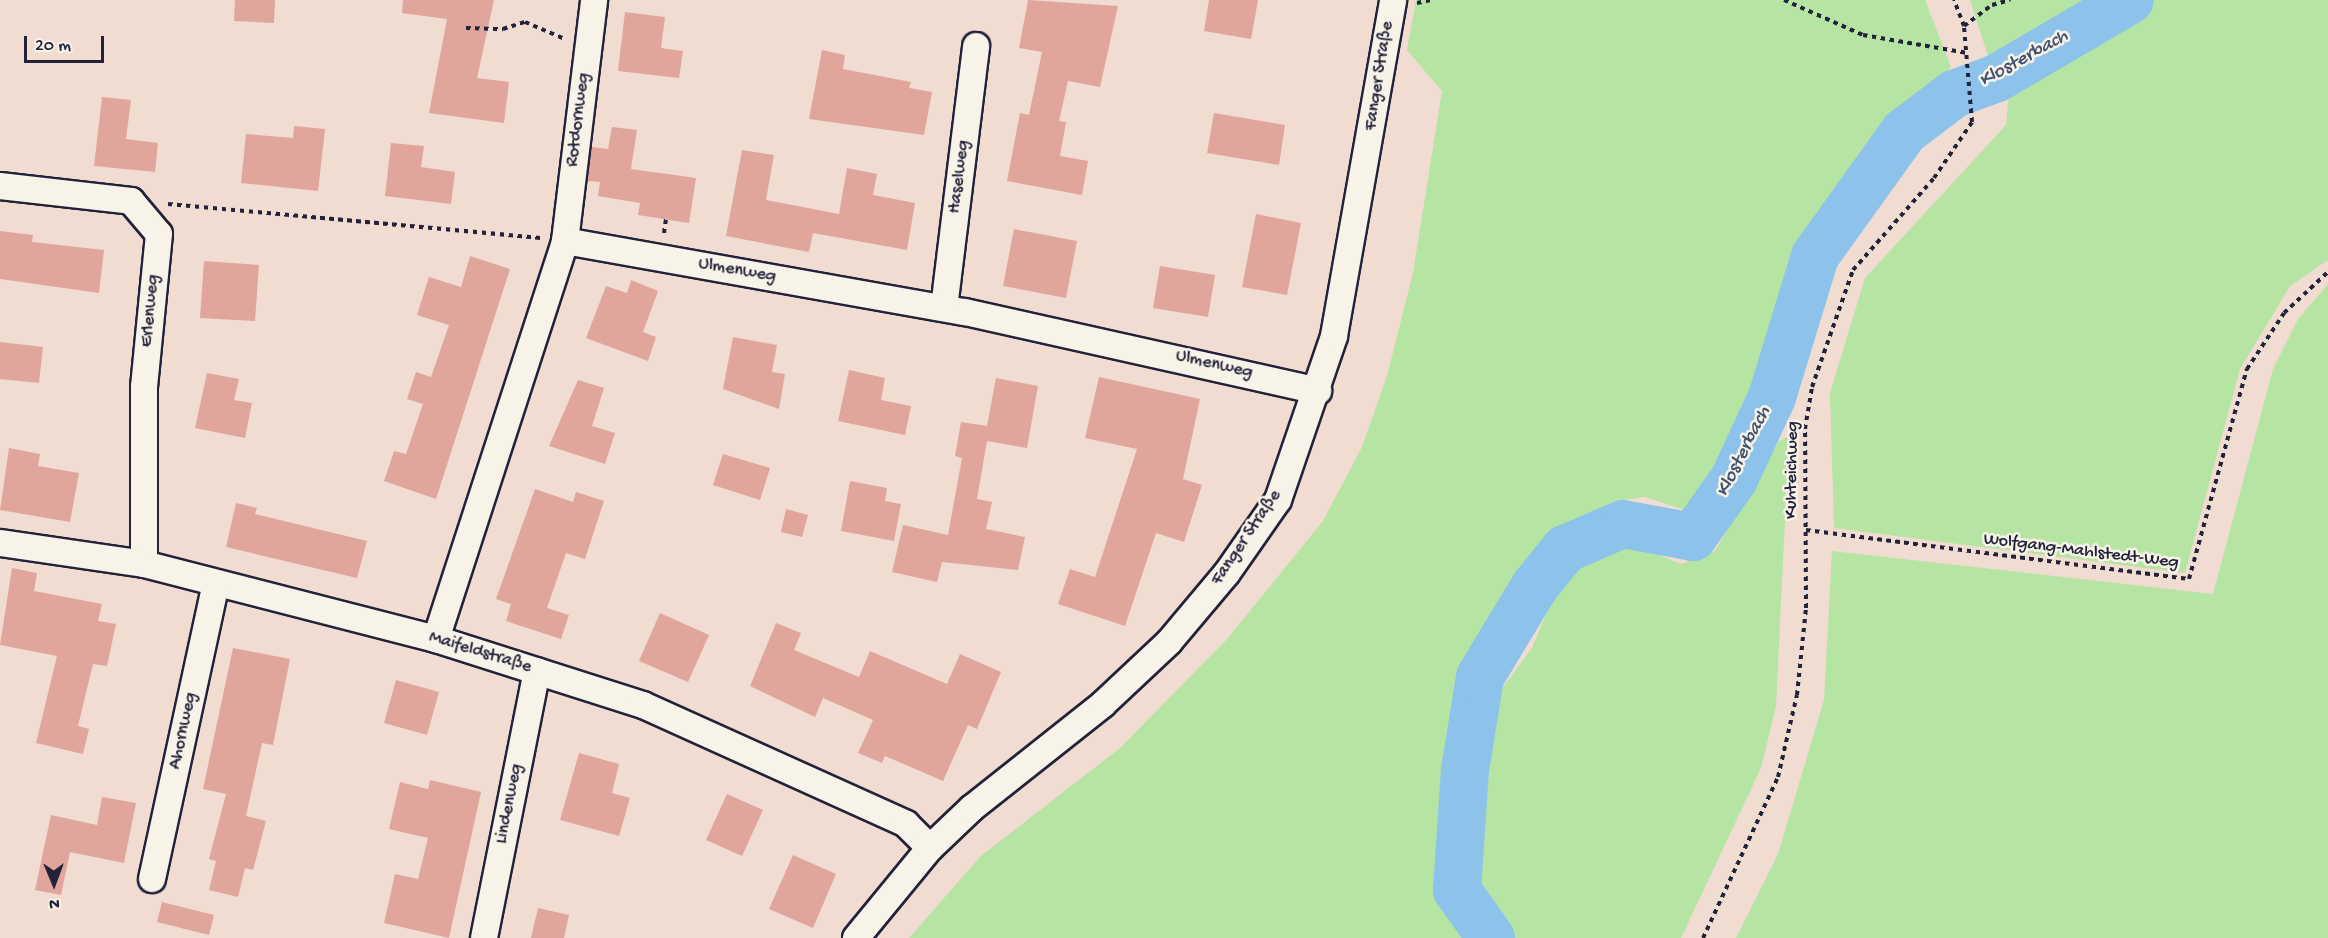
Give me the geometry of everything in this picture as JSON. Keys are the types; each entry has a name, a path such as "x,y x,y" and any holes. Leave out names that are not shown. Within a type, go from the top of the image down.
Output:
{"street":[{"name":"Rotdornweg","path":"565,241 594,0"},
{"name":"Fanger Straße","path":"856,938 930,848 1103,704 1169,642 1227,573 1278,500 1318,391 1347,276 1393,0"},
{"name":"Haselweg","path":"944,308 976,46"},
{"path":"0,186 131,201"},
{"name":"Erlenweg","path":"131,201 159,234 144,387 144,564"},
{"name":"Ulmenweg","path":"565,241 944,308 1206,362 1318,391"},
{"path":"436,639 565,241"},
{"name":"Maifeldstraße","path":"0,543 144,564 436,639 643,705 906,824 930,848"},
{"name":"Ahornweg","path":"152,879 216,584"},
{"name":"Lindenweg","path":"484,938 537,671"}],"path":[{"path":"1784,0 1863,35 1967,53"},
{"name":"Kuhteichweg","path":"1703,938 1778,777 1798,684 1806,608 1805,429 1812,387 1853,270 1934,178 1972,122 1964,26 1954,0"},
{"path":"1964,26 1992,5 2010,0"},
{"path":"466,28 503,29 525,22 587,50"},
{"path":"131,201 565,241"},
{"name":"Wolfgang-Mahlstedt-Weg","path":"1806,530 2189,579 2247,369 2284,313 2328,272"}],"green space":[{"path":"1416,0 1925,0 1951,67 1883,139 1801,263 1779,311 1763,379 1746,420 1699,494 1685,510 1645,497 1614,501 1581,521 1522,572 1502,624 1473,658 1453,782 1446,898 1452,922 1464,938 909,938 981,856 1120,748 1228,638 1323,521 1362,447 1387,376 1413,273 1442,91 1407,50"},
{"path":"1970,0 2114,0 1992,68"},
{"path":"2151,0 2328,0 2328,260 2290,286 2240,369 2185,573 1834,528 1830,393 1865,278 2006,125 2010,81"},
{"path":"2328,284 2328,938 1736,938 1778,854 1824,700 1832,551 2213,594 2273,369 2298,319"},
{"path":"1789,436 1776,706 1761,768 1681,938 1513,938 1477,882 1480,783 1497,695 1532,648 1553,597 1586,560 1625,541 1681,564 1715,551 1779,441"}],"building":[{"path":"235,0 275,0 274,23 234,21"},
{"path":"403,0 494,0 477,78 509,82 504,123 429,113 447,19 402,13"},
{"path":"1028,0 1118,6 1100,87 1068,81 1059,121 1066,122 1060,156 1088,161 1082,195 1007,181 1020,113 1029,115 1042,52 1019,48"},
{"path":"1209,0 1258,0 1251,39 1204,31"},
{"path":"625,12 665,17 661,48 683,51 679,78 618,71"},
{"path":"822,50 845,55 843,69 911,82 909,88 932,92 924,135 809,119"},
{"path":"102,97 131,100 126,139 158,143 155,172 94,166"},
{"path":"1214,113 1285,125 1279,165 1207,153"},
{"path":"294,126 325,129 318,191 241,183 246,134 293,138"},
{"path":"612,127 637,130 631,169 696,178 689,223 638,215 640,203 598,196 600,182 587,181 592,147 608,149"},
{"path":"391,143 424,146 421,167 455,172 451,204 385,196"},
{"path":"742,150 774,155 766,200 839,214 847,168 877,174 873,195 915,203 907,250 813,233 809,252 726,236"},
{"path":"1256,214 1301,223 1287,295 1242,287"},
{"path":"1014,229 1077,241 1066,298 1003,286"},
{"path":"0,231 33,235 32,242 104,250 99,293 0,279"},
{"path":"470,256 510,269 436,499 384,481 394,451 406,454 423,404 407,399 416,372 431,377 449,325 417,315 429,277 461,287"},
{"path":"204,261 259,265 255,321 200,318"},
{"path":"1160,266 1215,275 1208,317 1153,308"},
{"path":"631,280 658,291 643,332 656,337 648,361 586,338 606,286 627,293"},
{"path":"733,337 777,345 772,372 785,374 779,409 723,389"},
{"path":"0,342 43,347 39,383 0,379"},
{"path":"849,370 885,378 881,400 911,406 905,435 838,421"},
{"path":"207,373 239,379 234,400 252,403 245,438 195,428"},
{"path":"1099,377 1200,399 1183,479 1202,485 1184,542 1156,533 1125,626 1058,604 1070,569 1095,577 1137,449 1085,438"},
{"path":"996,378 1038,386 1027,448 987,441 977,499 992,502 986,529 1025,537 1018,570 942,562 937,582 892,572 903,525 948,535 962,458 955,456 961,422 987,426"},
{"path":"578,380 604,388 592,426 615,433 605,464 549,446"},
{"path":"9,448 40,454 38,466 79,473 70,522 0,510"},
{"path":"723,454 770,468 760,500 713,485"},
{"path":"850,481 887,488 885,501 901,504 894,541 841,531"},
{"path":"535,489 573,502 576,492 604,501 585,559 566,553 547,608 569,615 561,639 506,621 511,604 496,599"},
{"path":"236,503 257,508 255,514 367,541 357,578 226,547"},
{"path":"786,509 808,515 802,537 781,532"},
{"path":"12,568 37,573 34,591 102,604 98,621 116,624 107,666 93,664 78,726 89,729 83,754 36,743 57,656 0,645"},
{"path":"660,613 709,635 688,682 639,661"},
{"path":"776,623 801,633 794,650 859,677 870,651 947,684 960,654 1001,672 977,729 968,725 943,781 885,756 882,763 858,753 873,720 823,698 815,717 750,686"},
{"path":"233,648 290,659 273,745 262,743 246,816 266,821 253,870 245,868 238,897 209,890 216,861 209,859 226,794 203,789"},
{"path":"396,680 439,692 427,735 384,723"},
{"path":"579,753 619,764 612,793 630,798 619,836 560,820"},
{"path":"430,780 481,792 449,938 384,923 395,874 418,879 428,838 389,829 400,782 428,789"},
{"path":"727,794 763,810 742,856 706,840"},
{"path":"102,797 136,803 124,863 70,852 61,895 35,890 51,815 97,825"},
{"path":"793,855 836,874 813,928 769,909"},
{"path":"162,902 214,915 209,935 157,922"},
{"path":"538,908 569,915 564,938 531,938"}],"waterway":[{"name":"Klosterbach","path":"1491,938 1457,890 1465,770 1480,677 1535,586 1565,549 1623,524 1693,537 1734,479 1772,397 1815,256 1904,132 1954,94 1997,78 2130,0"}]}
